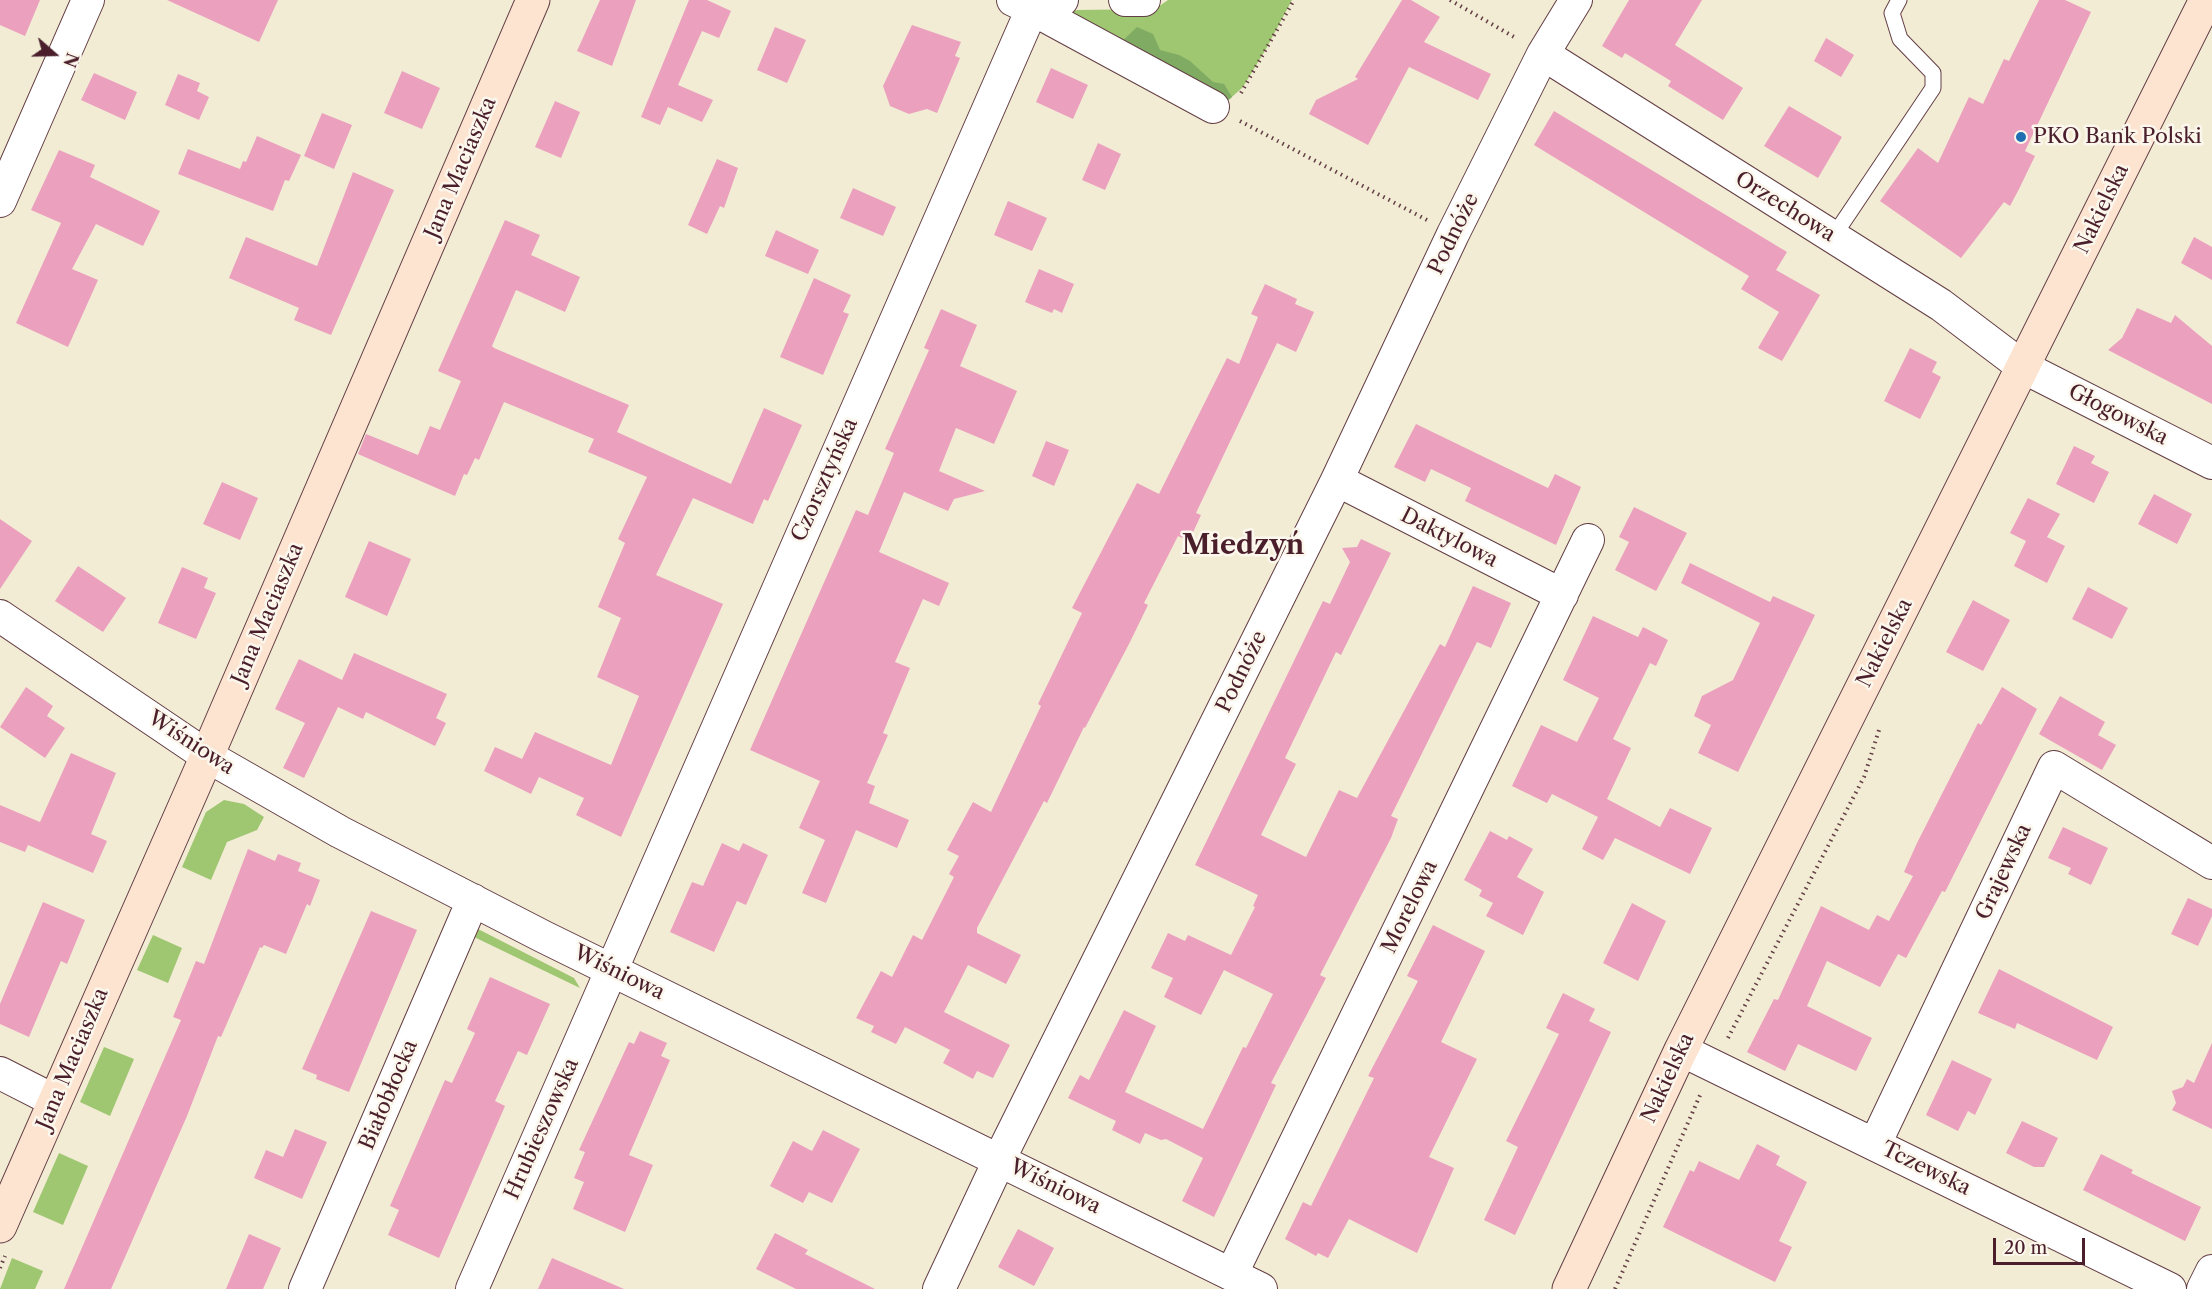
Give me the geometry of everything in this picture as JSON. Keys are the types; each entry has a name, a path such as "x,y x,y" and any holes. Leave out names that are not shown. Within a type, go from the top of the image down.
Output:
{"main road":[{"name":"Jana Maciaszka","path":"5,1237 55,1101 207,756 533,0"},
{"name":"Nakielska","path":"1569,1289 1681,1050 2206,0"}],"street":[{"path":"0,201 88,0"},
{"path":"1022,5 1062,0"},
{"path":"1125,0 1144,0"},
{"name":"Podnóże","path":"939,1289 999,1160 1337,480 1453,234 1543,54 1576,0"},
{"path":"1022,5 1220,111"},
{"name":"Czorsztyńska","path":"611,970 1022,5"},
{"name":"Orzechowa","path":"1543,54 1941,305 2024,367"},
{"name":"Głogowska","path":"2024,367 2212,463"},
{"name":"Daktylowa","path":"1337,480 1562,595"},
{"name":"Morelowa","path":"1232,1273 1588,540"},
{"name":"Wiśniowa","path":"0,616 207,756 340,832 611,970 1261,1289"},
{"name":"Grajewska","path":"1875,1144 2054,767 2212,863"},
{"name":"Białobłocka","path":"305,1289 473,900"},
{"name":"Hrubieszowska","path":"472,1289 611,970"},
{"name":"Tczewska","path":"1681,1050 2170,1289"},
{"path":"0,1073 55,1101"},
{"path":"2203,1289 2212,1270"}],"lane":[{"path":"1833,237 1933,88 1933,73 1900,39 1892,13 1899,0"}],"path":[{"path":"1294,0 1264,57 1220,111 1453,234"},
{"path":"1450,0 1543,54"},
{"path":"1615,1289 1713,1066 1864,777 1882,722"},
{"path":"0,1268 5,1237"}],"green space":[{"path":"1168,0 1292,0 1243,87 1224,104 1062,14 1077,10 1155,9"},
{"path":"1137,27 1153,34 1160,50 1179,55 1190,61 1213,82 1224,84 1232,97 1224,104 1114,49"},
{"path":"224,800 244,804 264,817 257,830 227,842 211,880 182,867 206,812"},
{"path":"476,928 574,978 580,988 472,936"},
{"path":"153,935 182,948 168,983 137,970"},
{"path":"104,1047 134,1059 110,1116 80,1102"},
{"path":"59,1153 88,1166 63,1225 33,1212"},
{"path":"12,1258 43,1271 35,1289 0,1289"}],"building":[{"path":"0,0 40,0 25,36 0,25"},
{"path":"167,0 278,0 259,42"},
{"path":"600,0 636,0 612,66 577,51"},
{"path":"689,0 707,0 731,11 719,38 702,31 678,85 713,100 702,122 668,107 660,125 641,117"},
{"path":"1402,0 1411,0 1440,17 1424,42 1491,74 1478,100 1409,67 1368,145 1309,114 1316,100 1358,79 1355,77"},
{"path":"1629,0 1702,0 1675,45 1743,88 1723,120 1668,86 1671,81 1625,53 1622,58 1602,46"},
{"path":"2039,0 2065,0 2091,12 2025,151 2035,156 2019,189 2010,206 2004,202 1961,258 1880,201 1918,148 1938,163 1969,97 1983,104 2004,59 2009,61"},
{"path":"912,25 961,42 955,56 960,58 937,113 927,109 909,114 890,106 883,86"},
{"path":"775,27 806,40 787,83 757,70"},
{"path":"1826,38 1854,55 1841,77 1814,61"},
{"path":"1051,68 1088,85 1073,119 1036,102"},
{"path":"402,71 440,88 422,129 384,113"},
{"path":"94,73 137,92 125,120 81,100"},
{"path":"178,74 200,83 197,91 209,97 199,120 165,105"},
{"path":"555,101 580,112 561,158 535,147"},
{"path":"1789,106 1842,137 1818,178 1764,146"},
{"path":"1554,111 1787,252 1776,270 1820,295 1782,361 1758,348 1779,312 1741,289 1749,276 1534,145"},
{"path":"322,113 352,125 334,169 304,156"},
{"path":"257,136 301,155 289,181 285,180 273,211 178,174 188,149 240,169 243,161 246,162"},
{"path":"1098,143 1121,154 1105,190 1082,180"},
{"path":"59,150 95,165 90,177 160,211 143,246 96,224 72,269 98,280 68,347 16,323 61,223 31,210"},
{"path":"717,159 738,168 724,208 720,206 707,234 688,225"},
{"path":"353,172 394,190 331,335 294,320 299,308 229,278 246,237 317,266"},
{"path":"853,188 896,207 883,236 840,218"},
{"path":"1008,201 1047,218 1032,251 994,235"},
{"path":"505,220 540,235 531,255 580,277 565,312 516,290 492,346 494,348 629,405 617,432 731,484 764,408 802,425 768,501 764,499 753,524 693,498 656,575 723,604 621,837 576,815 584,798 539,777 531,794 484,771 495,747 522,759 535,732 611,765 639,696 597,677 621,618 598,607 625,543 618,539 647,477 588,452 594,439 504,402 479,460 475,458 467,475 464,474 455,496 358,454 366,434 418,455 430,426 440,430 461,381 438,371"},
{"path":"776,230 819,250 808,274 765,256"},
{"path":"2194,237 2212,247 2212,280 2181,263"},
{"path":"1039,269 1074,284 1062,313 1054,309 1052,313 1025,302"},
{"path":"814,278 851,295 843,312 849,314 823,375 780,357"},
{"path":"1265,284 1297,299 1295,304 1314,312 1296,352 1277,343 1196,513 1201,515 1189,541 1178,536 1144,603 1148,605 1130,642 1084,727 1047,803 1044,801 977,928 977,933 1021,955 1006,984 968,965 944,1012 1010,1045 993,1078 977,1071 973,1079 943,1063 950,1050 905,1027 896,1044 871,1032 874,1026 856,1018 881,971 892,977 913,935 922,940 954,877 949,874 959,856 947,850 973,802 991,812 1041,706 1038,704 1082,613 1072,608 1137,483 1159,494 1227,358 1239,364 1258,317 1251,314"},
{"path":"2137,308 2171,323 2175,315 2212,346 2212,404 2108,350 2122,338"},
{"path":"941,309 977,325 960,366 1017,391 994,444 956,428 939,471 985,491 954,499 948,511 904,492 879,552 949,583 939,606 923,599 895,662 910,668 883,733 888,735 867,783 875,786 869,803 909,820 897,848 856,830 826,903 802,893 825,840 799,828 820,781 750,750 856,510 868,515 894,453 885,449 929,350 924,348"},
{"path":"1910,348 1937,362 1932,372 1941,377 1920,419 1884,401"},
{"path":"1416,424 1548,488 1555,474 1581,487 1556,545 1465,501 1471,488 1431,469 1425,482 1394,467"},
{"path":"1046,441 1069,450 1054,486 1032,476"},
{"path":"2074,446 2095,456 2091,463 2109,472 2094,503 2056,484"},
{"path":"222,482 258,498 240,540 203,524"},
{"path":"2154,494 2192,514 2177,544 2138,524"},
{"path":"2028,498 2060,514 2047,537 2065,546 2047,583 2014,566 2026,541 2010,533"},
{"path":"1634,507 1687,533 1656,591 1615,570 1629,542 1619,537"},
{"path":"0,519 32,541 0,589"},
{"path":"1361,539 1391,553 1341,655 1336,652 1285,758 1296,764 1261,835 1306,857 1339,790 1357,798 1440,644 1445,647 1473,586 1511,603 1491,648 1477,642 1391,816 1398,819 1391,838 1320,975 1326,978 1271,1083 1276,1085 1214,1217 1182,1201 1203,1158 1166,1139 1161,1140 1145,1133 1140,1144 1112,1130 1116,1121 1068,1098 1080,1075 1089,1080 1124,1010 1156,1026 1125,1092 1203,1129 1243,1047 1246,1048 1273,994 1224,970 1201,1015 1164,997 1173,978 1151,968 1168,933 1185,941 1188,935 1231,955 1255,907 1253,906 1258,895 1195,865 1323,601 1330,604 1350,562 1342,548 1357,547"},
{"path":"369,541 411,559 387,616 345,597"},
{"path":"1690,563 1770,602 1773,596 1815,615 1738,772 1698,753 1711,725 1694,716 1702,696 1733,680 1760,623 1681,583"},
{"path":"78,566 126,598 103,632 55,601"},
{"path":"182,567 208,578 204,588 216,593 196,639 158,623"},
{"path":"2088,587 2128,608 2112,639 2072,619"},
{"path":"1973,600 2010,620 1983,671 1946,652"},
{"path":"1593,616 1638,637 1643,627 1668,640 1656,666 1650,663 1613,739 1631,748 1607,799 1660,827 1670,808 1712,828 1690,874 1615,838 1603,860 1582,849 1598,817 1552,794 1547,803 1512,786 1541,725 1577,742 1599,698 1563,680"},
{"path":"354,653 447,694 436,718 446,723 435,746 366,712 363,719 338,707 304,778 283,768 305,723 275,709 299,659 342,680"},
{"path":"26,687 53,706 47,716 65,728 45,758 0,727"},
{"path":"2002,687 2037,709 1945,892 1942,891 1906,958 1898,954 1880,987 1827,961 1807,1006 1872,1038 1856,1071 1798,1044 1785,1071 1747,1052 1774,999 1778,1000 1821,906 1869,930 1877,915 1889,921 1913,876 1904,872 1917,843 1978,723 1981,725"},
{"path":"2060,696 2105,722 2098,735 2116,745 2102,770 2039,734"},
{"path":"71,753 116,773 91,834 107,841 93,873 28,845 25,852 0,842 0,805 40,822"},
{"path":"2063,827 2108,848 2091,885 2068,874 2071,868 2048,858"},
{"path":"1490,831 1507,840 1509,836 1533,849 1517,877 1544,892 1523,935 1486,916 1493,903 1479,896 1482,890 1464,880"},
{"path":"722,843 739,851 743,843 768,855 746,905 737,901 714,952 670,932 692,882 703,886"},
{"path":"248,849 275,861 278,854 301,863 298,871 320,880 310,906 307,904 286,954 264,945 260,947 221,1037 218,1036 187,1116 111,1289 64,1289 181,1020 173,1017 196,961 204,964"},
{"path":"2188,898 2212,909 2212,916 2198,946 2171,934"},
{"path":"43,902 85,920 67,964 61,961 29,1037 0,1024 0,1004"},
{"path":"1632,903 1666,921 1638,981 1603,963"},
{"path":"371,911 417,930 349,1092 316,1079 317,1075 302,1069"},
{"path":"1433,925 1485,951 1441,1042 1477,1059 1429,1157 1454,1168 1417,1253 1349,1219 1328,1258 1318,1253 1316,1256 1285,1239 1303,1202 1311,1206 1374,1078 1368,1076 1418,981 1407,976"},
{"path":"1999,969 2113,1027 2097,1060 2017,1023 2015,1029 1978,1013"},
{"path":"490,977 550,1004 527,1055 518,1051 495,1101 505,1106 439,1258 388,1235 399,1210 390,1206 445,1080 452,1083 475,1033 467,1029"},
{"path":"1563,993 1595,1009 1589,1021 1611,1032 1515,1235 1484,1220 1518,1147 1506,1141 1559,1034 1546,1028"},
{"path":"640,1031 667,1043 661,1056 670,1060 629,1155 653,1165 625,1232 573,1209 584,1182 574,1178 585,1152 579,1150 629,1042 634,1044"},
{"path":"2212,1043 2212,1129 2172,1110 2176,1103 2172,1091 2183,1087 2187,1079 2194,1083"},
{"path":"1952,1060 1992,1079 1975,1115 1968,1111 1958,1131 1926,1115"},
{"path":"2022,1121 2058,1138 2044,1167 2034,1167 2006,1153"},
{"path":"295,1129 327,1142 302,1199 254,1178 266,1150 283,1157"},
{"path":"823,1130 860,1149 832,1203 809,1192 803,1203 770,1186 793,1141 812,1151"},
{"path":"1757,1144 1780,1156 1776,1165 1807,1182 1779,1241 1792,1247 1775,1282 1663,1227 1690,1170 1694,1172 1699,1161 1739,1180"},
{"path":"2101,1154 2133,1170 2131,1173 2201,1207 2185,1241 2083,1190"},
{"path":"1018,1229 1054,1248 1034,1286 998,1267"},
{"path":"775,1233 808,1250 805,1254 875,1289 796,1289 756,1269"},
{"path":"249,1234 281,1248 263,1289 226,1289"},
{"path":"552,1258 624,1289 538,1289"}],"place":[{"name":"PKO Bank Polski","path":"2021,137"}],"district":[{"name":"Miedzyń","path":"1243,546"}]}
